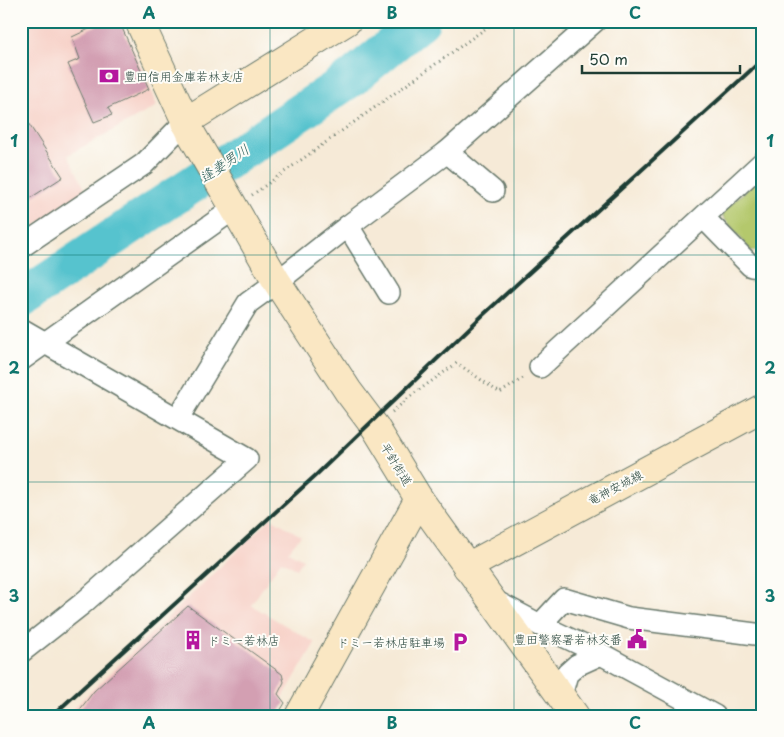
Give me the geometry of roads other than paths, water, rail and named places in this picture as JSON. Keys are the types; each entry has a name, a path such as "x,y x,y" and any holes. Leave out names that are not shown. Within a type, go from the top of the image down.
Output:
{"street":[{"name":"平針街道","path":"139,21 189,128 277,282 348,391 375,427 419,499 568,706"},
{"path":"21,247 144,164 189,128 347,21"},
{"path":"178,418 248,303 447,152 595,21"},
{"path":"447,152 493,191"},
{"path":"540,367 763,162"},
{"path":"21,360 36,336 233,206"},
{"path":"704,218 751,266 763,267"},
{"path":"348,226 389,293"},
{"path":"21,652 82,604 247,459 36,336"},
{"name":"竜神安城線","path":"467,567 763,408"},
{"path":"299,716 419,499"},
{"path":"490,599 601,654 714,716"},
{"path":"540,625 564,599 629,618 763,635"},
{"path":"568,706 567,674 577,665 601,654"}],"waterway":[{"name":"逢妻男川","path":"21,299 353,77 421,21"}],"railway":[{"path":"52,716 315,476 483,315 763,59"}],"place":[{"name":"豊田信用金庫若林支店","path":"109,76"},
{"name":"豊田警察署若林交番","path":"637,639"},
{"name":"ドミー若林店","path":"193,640"},
{"name":"ドミー若林店駐車場","path":"460,642"}]}
